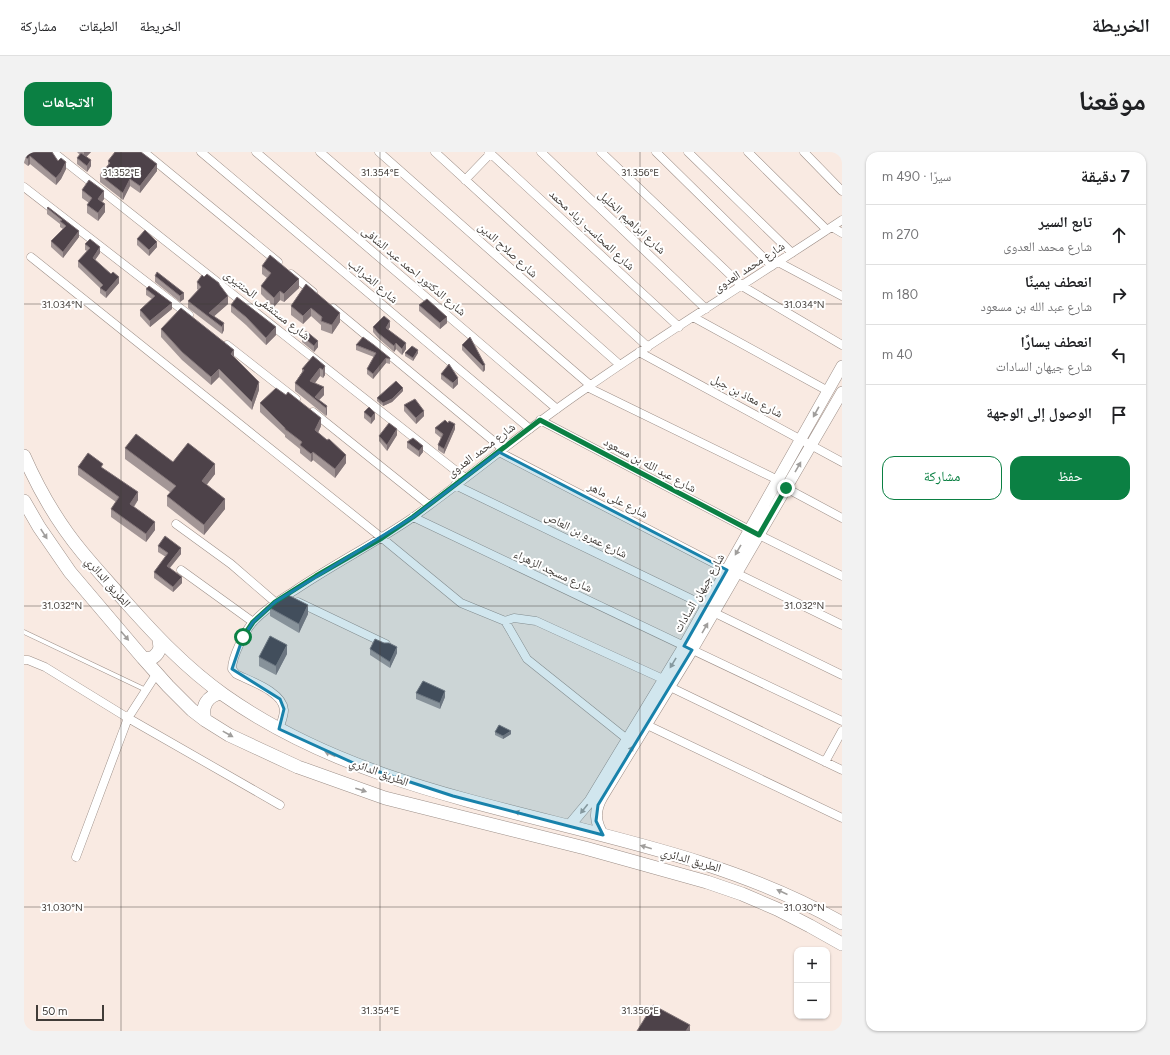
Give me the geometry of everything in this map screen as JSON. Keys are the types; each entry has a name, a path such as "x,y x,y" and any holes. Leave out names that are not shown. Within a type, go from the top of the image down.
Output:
{"highway":[{"name":"الطريق الدائري","path":"24,456 42,493 67,533 158,639 221,693 280,729 334,756 382,774 453,796 604,835 745,877 799,900 842,923"},
{"name":"الطريق الدائري","path":"24,501 43,533 70,572 143,658 180,698 205,720 229,735 270,755 385,798 584,848 707,882 742,894 777,909 842,944"},
{"path":"143,658 152,658 156,656 160,648 158,639"},
{"path":"205,720 203,710 207,700 211,696 221,693"}],"main road":[{"name":"شارع جيهان السادات","path":"569,826 590,801 627,739 666,683 688,648 754,532 778,480 842,366"},
{"name":"شارع جيهان السادات","path":"754,532 786,488 841,396"},
{"name":"شارع جيهان السادات","path":"604,835 596,821 598,805 646,725 666,683"}],"street":[{"name":"شارع مستشفى الحنتيرى","path":"53,152 465,478"},
{"name":"شارع على ماهر","path":"144,152 324,301 501,451 732,571 842,625"},
{"name":"شارع الضرائب","path":"200,152 530,429"},
{"name":"شارع الدكتور احمد عبد الشافى","path":"256,152 557,409"},
{"path":"320,152 588,386 778,480"},
{"name":"شارع صلاح الدين","path":"380,152 620,365"},
{"path":"435,152 648,347"},
{"name":"شارع ابراهيم الخليل","path":"541,152 706,309"},
{"path":"601,152 742,286 842,345"},
{"path":"656,152 775,264 842,296"},
{"path":"688,152 792,253"},
{"path":"748,152 829,229 842,233"},
{"path":"804,152 842,191"},
{"path":"465,180 490,153"},
{"name":"شارع المحاسب زياد محمد","path":"490,153 679,327"},
{"path":"24,187 198,322"},
{"name":"شارع محمد العدوى","path":"280,729 284,710 280,699 271,692 236,674 232,669 243,637 253,622 275,602 316,576 382,538 413,517 540,420 588,386 842,220"},
{"path":"31,257 461,603 506,621 526,658 627,739"},
{"path":"693,317 828,391"},
{"path":"223,342 429,505"},
{"name":"شارع معاذ بن جبل","path":"639,352 842,462"},
{"name":"شارع عبد الله بن مسعود","path":"540,420 754,532 842,576"},
{"name":"شارع عمرو بن العاص","path":"455,485 842,675"},
{"path":"786,488 842,518"},
{"name":"شارع مسجد الزهراء","path":"413,517 842,720"},
{"path":"176,524 231,564 275,602"},
{"path":"181,570 253,622"},
{"path":"286,596 386,644"},
{"path":"506,621 514,618 536,622 666,683 842,770"},
{"path":"24,660 28,660 45,667 128,718 280,805"},
{"path":"76,857 128,718 157,673"},
{"path":"646,725 842,818"},
{"path":"826,762 842,731"}],"lane":[{"path":"24,632 146,690"}],"highlighted area":[{"path":"499,452 727,570 684,646 692,650 598,805 596,821 603,835 453,796 358,765 279,729 284,709 280,699 232,669 243,637 253,622 275,602 413,517"}],"building":[{"path":"24,152 52,152 58,161 61,158 66,162 56,178 30,156 28,159 24,156"},
{"path":"115,152 141,152 157,164 140,186 130,179 123,193 100,175 110,163 108,161"},
{"path":"81,153 91,160 87,166 77,158"},
{"path":"89,180 104,191 98,199 105,204 98,213 87,205 92,198 82,190"},
{"path":"48,207 79,231 63,252 51,241 66,226 60,221 62,220 47,208"},
{"path":"145,230 157,242 149,250 137,239"},
{"path":"90,239 100,247 93,258 111,274 113,272 119,277 106,292 100,288 103,285 78,261 90,248 85,244"},
{"path":"270,255 299,279 284,294 280,291 274,298 261,286 271,273 262,266"},
{"path":"157,272 184,293 180,296 155,276"},
{"path":"207,274 219,283 228,296 209,313 224,323 222,327 188,301 201,287 197,282 202,275 204,277"},
{"path":"306,284 340,313 332,325 321,321 322,317 311,308 303,316 291,306"},
{"path":"149,286 172,303 150,321 140,310 155,296 146,289"},
{"path":"237,297 276,327 266,338 246,317 231,305"},
{"path":"427,299 447,317 440,323 419,305"},
{"path":"181,308 234,350 231,354 259,382 252,402 219,369 211,377 182,352 161,329"},
{"path":"384,316 390,321 386,328 406,343 402,349 396,343 394,346 373,327"},
{"path":"306,331 318,341 314,346 302,336"},
{"path":"363,337 390,358 386,358 373,374 367,369 376,353 356,345"},
{"path":"470,337 485,365 483,366 462,345"},
{"path":"412,346 418,350 413,358 405,353"},
{"path":"313,356 325,366 323,370 320,368 310,381 324,387 315,397 327,406 326,408 295,383 304,370 302,369"},
{"path":"449,364 458,378 453,383 441,374"},
{"path":"396,381 403,388 392,399 383,403 377,398"},
{"path":"276,388 286,395 288,392 321,418 315,430 327,440 329,439 346,455 335,469 313,452 311,454 300,445 302,442 285,429 260,403"},
{"path":"415,399 424,411 416,418 404,405"},
{"path":"369,407 375,413 371,418 364,412"},
{"path":"445,420 448,423 449,421 455,424 444,449 438,445 443,434 435,428"},
{"path":"389,423 397,429 387,445 379,436"},
{"path":"136,434 173,462 188,443 215,464 202,481 225,499 204,525 167,496 176,486 125,448"},
{"path":"413,438 423,446 419,451 407,442"},
{"path":"88,453 103,464 101,467 138,492 130,504 155,522 146,534 111,509 119,497 78,467"},
{"path":"165,536 181,548 167,566 182,577 173,587 154,572 168,553 158,546"},
{"path":"288,595 308,605 299,624 270,608"},
{"path":"270,636 287,645 276,666 259,657"},
{"path":"375,639 397,647 390,662 370,649"},
{"path":"423,681 445,691 440,703 416,693"},
{"path":"499,725 511,731 503,736 495,732"},
{"path":"653,1005 690,1025 686,1031 637,1031"}],"route":[{"path":"243,637 253,622 275,602 316,576 382,538 413,517 540,420 759,535 786,488"}]}
